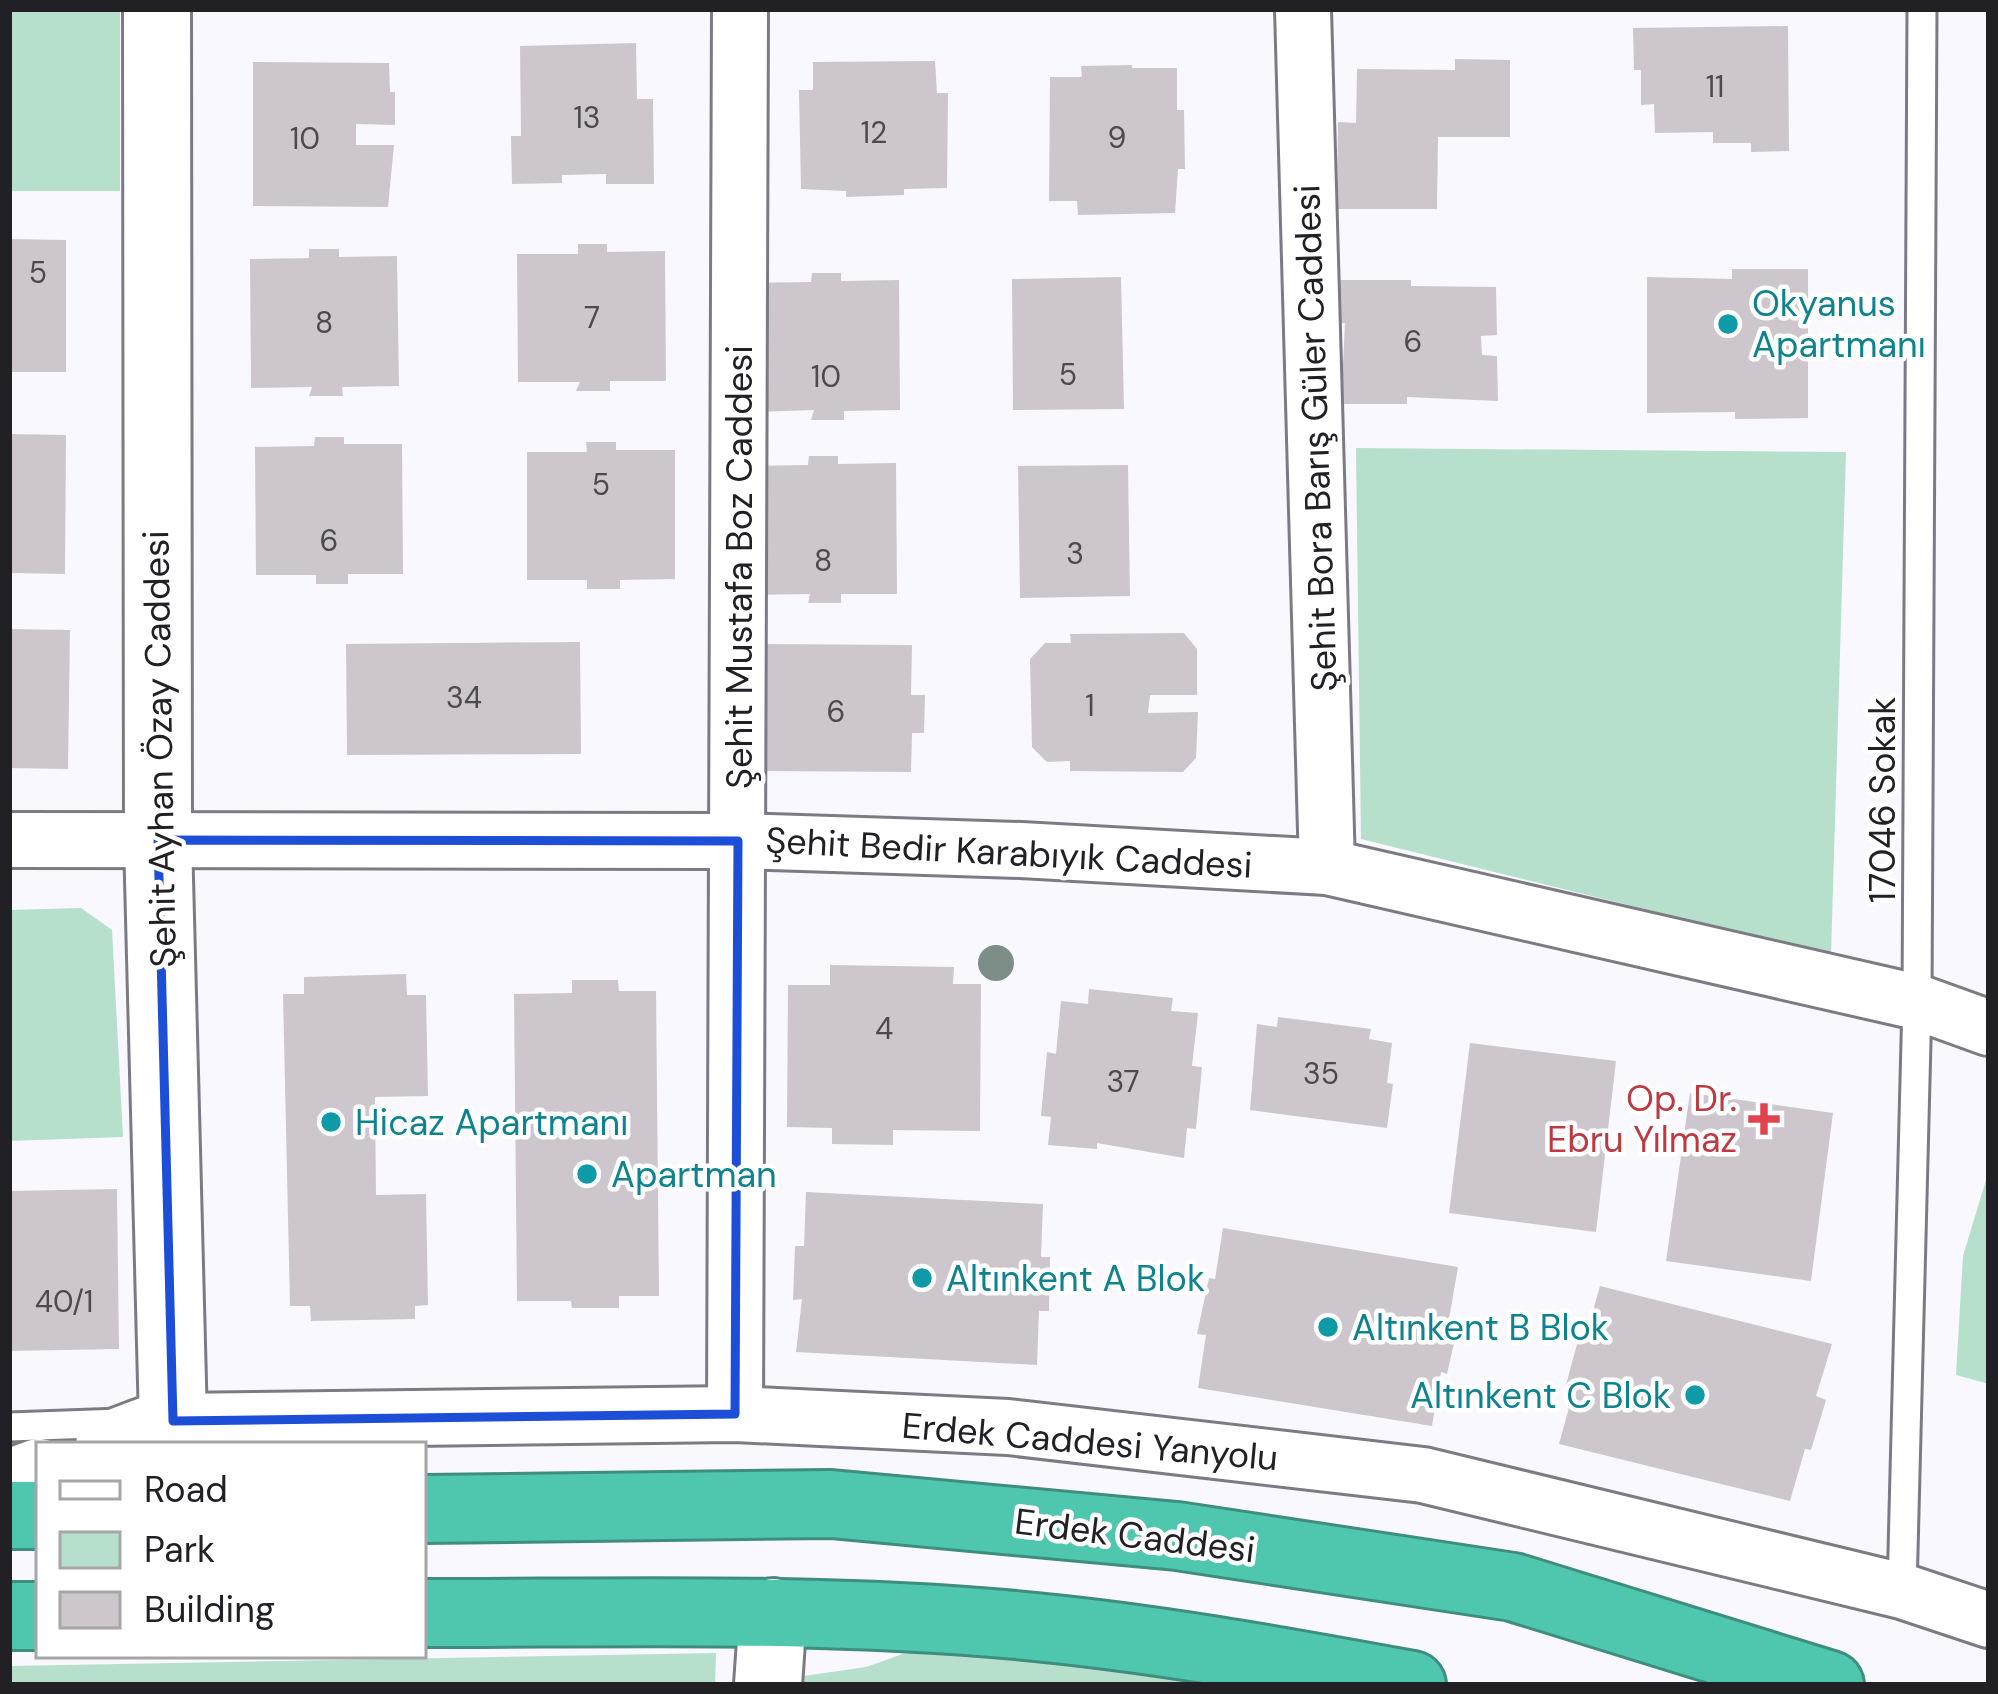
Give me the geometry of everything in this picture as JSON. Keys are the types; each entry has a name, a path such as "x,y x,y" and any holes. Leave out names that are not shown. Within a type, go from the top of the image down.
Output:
{"highway":[{"name":"Erdek Caddesi","path":"426,1509 831,1504 1177,1536 1513,1588 1830,1685"},
{"path":"426,1613 773,1612 1015,1625 1238,1653 1412,1685"}],"main road":[{"name":"Şehit Ayhan Özay Caddesi","path":"157,9 158,840 173,1421"},
{"path":"118,1442 173,1421"},
{"path":"768,1685 773,1612"}],"street":[{"name":"Şehit Mustafa Boz Caddesi","path":"735,1414 740,9"},
{"name":"Şehit Bora Barış Güler Caddesi","path":"1303,9 1327,867"},
{"name":"Şehit Bedir Karabıyık Caddesi","path":"9,840 739,841 1327,867 1916,1002 1989,1028"},
{"name":"Erdek Caddesi Yanyolu","path":"173,1421 735,1414 1008,1427 1423,1474 1902,1591 1989,1620"}],"lane":[{"name":"17046 Sokak","path":"1902,1591 1916,1002 1922,9"},
{"path":"9,1427 173,1421"}],"highlighted area":[{"path":"158,840 738,841 735,1414 173,1421"}],"green space":[{"path":"9,9 120,9 120,191 9,191"},
{"path":"1356,448 1846,452 1831,955 1361,839"},
{"path":"81,908 112,930 123,1137 9,1141 9,910"},
{"path":"1989,1170 1989,1384 1956,1375 1963,1256"},
{"path":"955,1643 1264,1685 803,1685 804,1676 866,1667 917,1649"},
{"path":"716,1653 715,1685 9,1685 9,1666"}],"building":[{"path":"1788,26 1789,151 1751,152 1751,143 1713,143 1713,132 1655,133 1654,104 1641,105 1641,70 1634,70 1633,28"},
{"path":"636,43 637,99 653,99 654,184 606,184 606,174 562,175 562,183 512,184 511,136 521,136 520,46"},
{"path":"1455,59 1510,60 1510,137 1438,137 1437,209 1337,209 1338,122 1356,123 1357,69 1455,70"},
{"path":"935,61 937,93 948,93 947,188 846,197 846,191 801,189 799,90 813,90 813,62"},
{"path":"253,62 389,63 395,125 356,124 356,145 394,145 388,207 253,206"},
{"path":"1081,66 1177,68 1177,110 1184,110 1185,169 1178,169 1175,213 1078,215 1077,201 1049,201 1050,77 1082,77"},
{"path":"9,239 66,240 66,372 9,372"},
{"path":"578,244 607,244 607,252 665,251 666,381 610,381 610,391 576,391 580,382 518,382 517,254 578,254"},
{"path":"309,249 339,249 339,257 397,256 399,386 342,387 343,396 309,396 312,387 251,388 250,259 309,258"},
{"name":"Okyanus Apartmanı","path":"1732,269 1808,269 1808,418 1735,419 1735,412 1647,413 1647,277 1732,279"},
{"path":"812,273 841,273 841,281 899,280 900,410 844,411 844,420 811,420 814,410 753,412 751,283 811,282"},
{"path":"1121,277 1124,409 1013,410 1012,279"},
{"path":"1333,280 1496,287 1497,335 1481,336 1482,355 1497,356 1498,401 1407,397 1407,404 1331,404 1330,364 1343,364 1345,323 1330,323"},
{"path":"9,434 66,435 65,574 9,573"},
{"path":"315,437 344,437 344,444 402,444 403,574 348,574 348,584 316,584 316,575 256,575 255,447 314,446"},
{"path":"586,442 616,442 616,450 675,450 675,579 620,580 620,589 587,589 587,580 527,580 527,452 587,452"},
{"path":"809,456 838,456 838,464 896,463 897,594 841,594 841,603 808,603 810,594 750,595 748,466 808,465"},
{"path":"1128,465 1130,596 1020,598 1018,466"},
{"path":"9,629 70,630 68,769 9,768"},
{"path":"1184,633 1197,649 1197,695 1150,695 1148,713 1198,712 1196,758 1183,772 1070,771 1070,761 1047,762 1032,747 1030,659 1045,643 1071,643 1070,634"},
{"path":"580,642 581,754 347,755 346,644"},
{"path":"759,644 912,645 911,695 925,695 924,733 912,733 911,772 759,771"},
{"name":"Apartman","path":"830,965 954,967 953,984 981,984 980,1131 893,1130 893,1145 832,1144 832,1128 787,1127 788,985 830,985"},
{"name":"Hicaz Apartmanı","path":"406,974 407,995 426,995 428,1096 375,1097 376,1195 426,1194 428,1305 415,1306 415,1319 311,1321 310,1306 290,1306 283,994 304,994 304,977"},
{"name":"Apartman","path":"572,980 618,980 619,991 656,991 659,1296 619,1296 619,1308 572,1308 571,1301 517,1301 514,994 572,993"},
{"path":"1089,989 1173,998 1171,1011 1198,1013 1192,1066 1202,1067 1196,1129 1187,1128 1184,1158 1097,1143 1097,1149 1048,1145 1051,1117 1041,1116 1047,1052 1056,1054 1061,1001 1088,1004"},
{"path":"1278,1017 1371,1029 1369,1039 1392,1043 1387,1128 1250,1110 1257,1024 1277,1027"},
{"path":"1470,1043 1616,1061 1596,1232 1449,1213"},
{"path":"1690,1093 1833,1113 1811,1281 1666,1261"},
{"path":"117,1189 119,1349 9,1351 9,1191"},
{"name":"Altınkent A Blok","path":"806,1192 1043,1204 1041,1257 1050,1257 1049,1311 1039,1311 1037,1365 796,1352 802,1299 793,1300 795,1246 804,1246"},
{"name":"Altınkent B Blok","path":"1223,1228 1458,1267 1449,1319 1459,1321 1447,1374 1441,1372 1432,1426 1198,1388 1206,1335 1197,1334 1209,1278 1215,1279"},
{"name":"Altınkent C Blok","path":"1600,1286 1832,1344 1816,1396 1826,1400 1790,1501 1559,1444 1573,1393 1564,1392"}],"place":[{"name":"Okyanus Apartmanı","path":"1728,324"},
{"name":"Op. Dr. Ebru Yılmaz","path":"1764,1119"},
{"name":"Hicaz Apartmanı","path":"331,1122"},
{"name":"Apartman","path":"587,1174"},
{"name":"Altınkent A Blok","path":"922,1278"},
{"name":"Altınkent B Blok","path":"1328,1327"},
{"name":"Altınkent C Blok","path":"1695,1395"}]}
